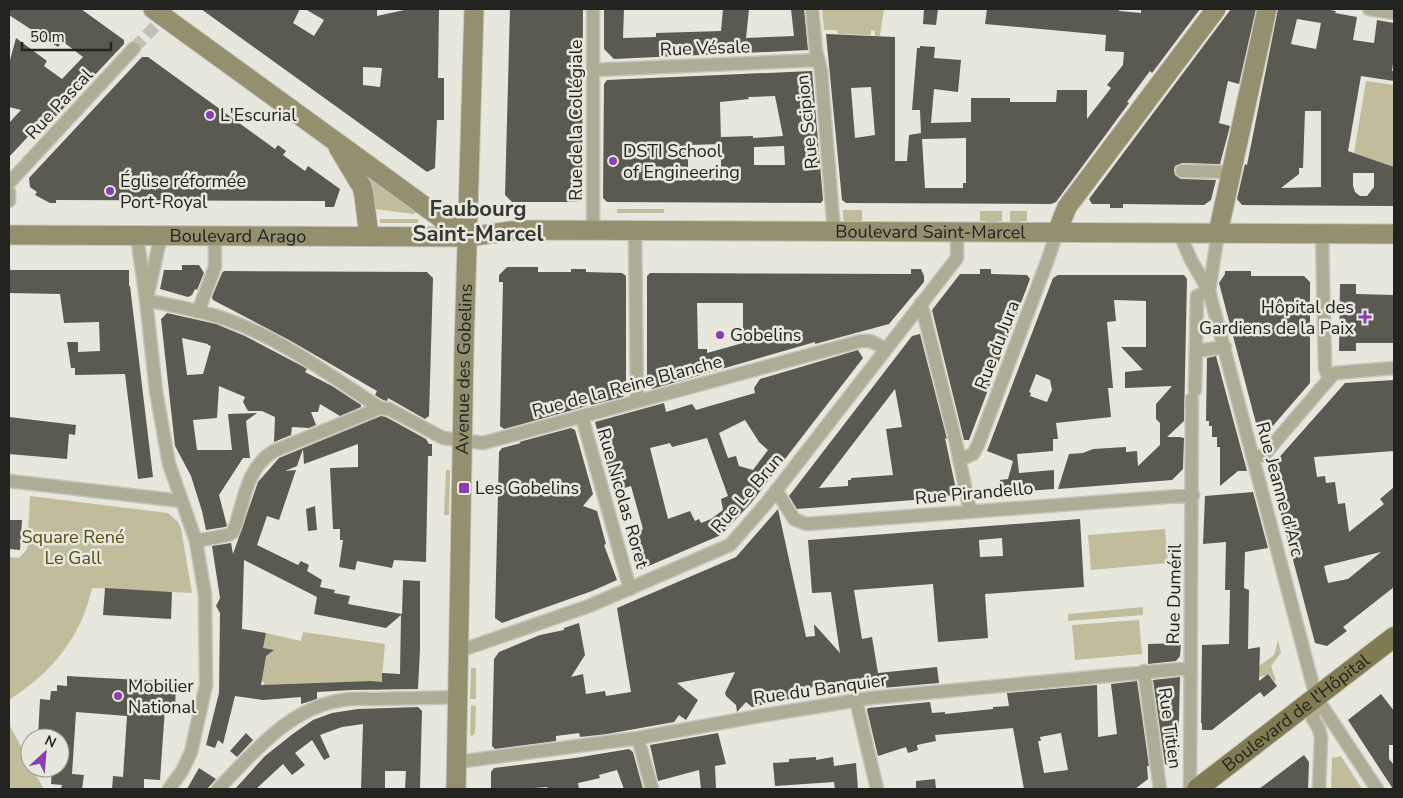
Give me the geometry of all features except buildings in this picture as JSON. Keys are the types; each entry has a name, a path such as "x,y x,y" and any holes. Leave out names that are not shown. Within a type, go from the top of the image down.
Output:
{"main road":[{"path":"153,9 467,237"},
{"name":"Avenue des Gobelins","path":"456,789 467,237 470,200 470,128 474,9"},
{"path":"1057,232 1067,207 1216,9"},
{"path":"1218,233 1267,9"},
{"path":"333,139 362,187 369,236"},
{"name":"Boulevard Saint-Marcel","path":"467,237 518,230 1394,234"},
{"name":"Boulevard Arago","path":"9,235 467,237"},
{"name":"Boulevard de l'Hôpital","path":"1198,789 1394,637"}],"street":[{"name":"Rue de la Collégiale","path":"593,9 593,230"},
{"name":"Rue Scipion","path":"812,9 816,51 821,71 834,232"},
{"path":"1369,9 1394,13"},
{"name":"Rue Pascal","path":"9,183 134,48"},
{"name":"Rue Vésale","path":"593,70 818,60"},
{"path":"1182,171 1232,172"},
{"path":"9,192 9,201"},
{"path":"635,230 637,401"},
{"name":"Rue Le Brun","path":"459,651 589,606 730,544 776,490 957,258 957,232"},
{"name":"Rue du Jura","path":"960,460 973,454 978,445 1057,232"},
{"name":"Rue Jeanne d'Arc","path":"1179,232 1191,260 1209,291 1316,697"},
{"name":"Rue Jeanne d'Arc","path":"1209,291 1218,233"},
{"path":"1322,233 1326,368 1329,379"},
{"path":"136,236 146,300 156,391 169,464 196,541 205,595 206,685 191,752 182,771 169,789"},
{"path":"146,300 161,236"},
{"path":"198,312 215,267 215,236"},
{"name":"Rue Duméril","path":"1190,789 1194,394 1197,296 1209,291"},
{"name":"Rue de la Reine Blanche","path":"146,300 227,319 260,333 301,356 380,408 389,408 443,438 464,442 483,443 861,341 870,341 886,349"},
{"path":"921,303 960,460 970,511"},
{"path":"1196,351 1225,348"},
{"path":"1254,458 1264,455 1335,373 1394,368"},
{"path":"196,541 228,535 234,530 250,477 261,460 267,455 380,408"},
{"name":"Rue Nicolas Roret","path":"582,416 630,589"},
{"path":"9,481 182,501"},
{"name":"Rue Pirandello","path":"776,490 794,519 806,524 1193,495"},
{"name":"Rue du Banquier","path":"457,762 638,738 856,700 1191,668"},
{"name":"Rue Titien","path":"1144,671 1160,789"},
{"path":"218,789 266,741 305,712 323,705 343,700 458,697"},
{"path":"1316,697 1313,719 1319,729 1321,738 1319,789"},
{"path":"1316,697 1377,789"},
{"path":"856,700 877,789"},
{"path":"638,738 652,789"}],"green space":[{"path":"822,9 884,9 880,36 875,36 875,31 871,30 871,35 838,34 837,30 824,30"},
{"path":"1366,81 1394,85 1394,167 1354,153"},
{"path":"369,177 417,212 413,214 375,209"},
{"path":"617,209 664,209 664,213 617,213"},
{"path":"843,210 862,210 862,224 846,223 843,219"},
{"path":"980,211 1002,211 1002,221 998,221 998,224 986,224 986,221 980,221"},
{"path":"1010,211 1027,211 1027,221 1021,221 1020,225 1010,225"},
{"path":"380,219 418,219 418,223 380,223"},
{"path":"446,470 450,470 449,515 444,515"},
{"name":"Square René Le Gall","path":"30,496 168,513 178,522 181,528 192,593 92,588 80,623 62,653 38,678 9,700 9,557 19,558 27,549"},
{"path":"1165,529 1168,563 1091,570 1088,535"},
{"path":"1143,607 1143,615 1068,621 1068,614"},
{"path":"1139,620 1142,654 1075,660 1072,625"},
{"path":"303,632 385,644 381,690 371,690 372,682 367,681 264,685 264,682 261,682 266,633 301,641"},
{"path":"1278,640 1281,653 1271,666 1276,680 1274,681 1268,674 1259,677 1259,666 1274,655"},
{"path":"471,668 476,668 476,699 470,699"},
{"path":"471,705 476,706 475,733 472,736 470,735"},
{"path":"9,724 20,744 20,778 38,778 44,789 9,789"},
{"path":"1341,756 1362,789 1331,789 1332,758"}],"tunnel":[{"path":"134,48 172,9"}],"place":[{"name":"L'Escurial","path":"210,115"},
{"name":"DSTI School of Engineering","path":"613,161"},
{"name":"Église réformée Port-Royal","path":"110,191"},
{"name":"Hôpital des Gardiens de la Paix","path":"1365,317"},
{"name":"Gobelins","path":"720,335"},
{"name":"Les Gobelins","path":"464,488"},
{"name":"Mobilier National","path":"118,696"}],"district":[{"name":"Faubourg Saint-Marcel","path":"478,220"}]}
